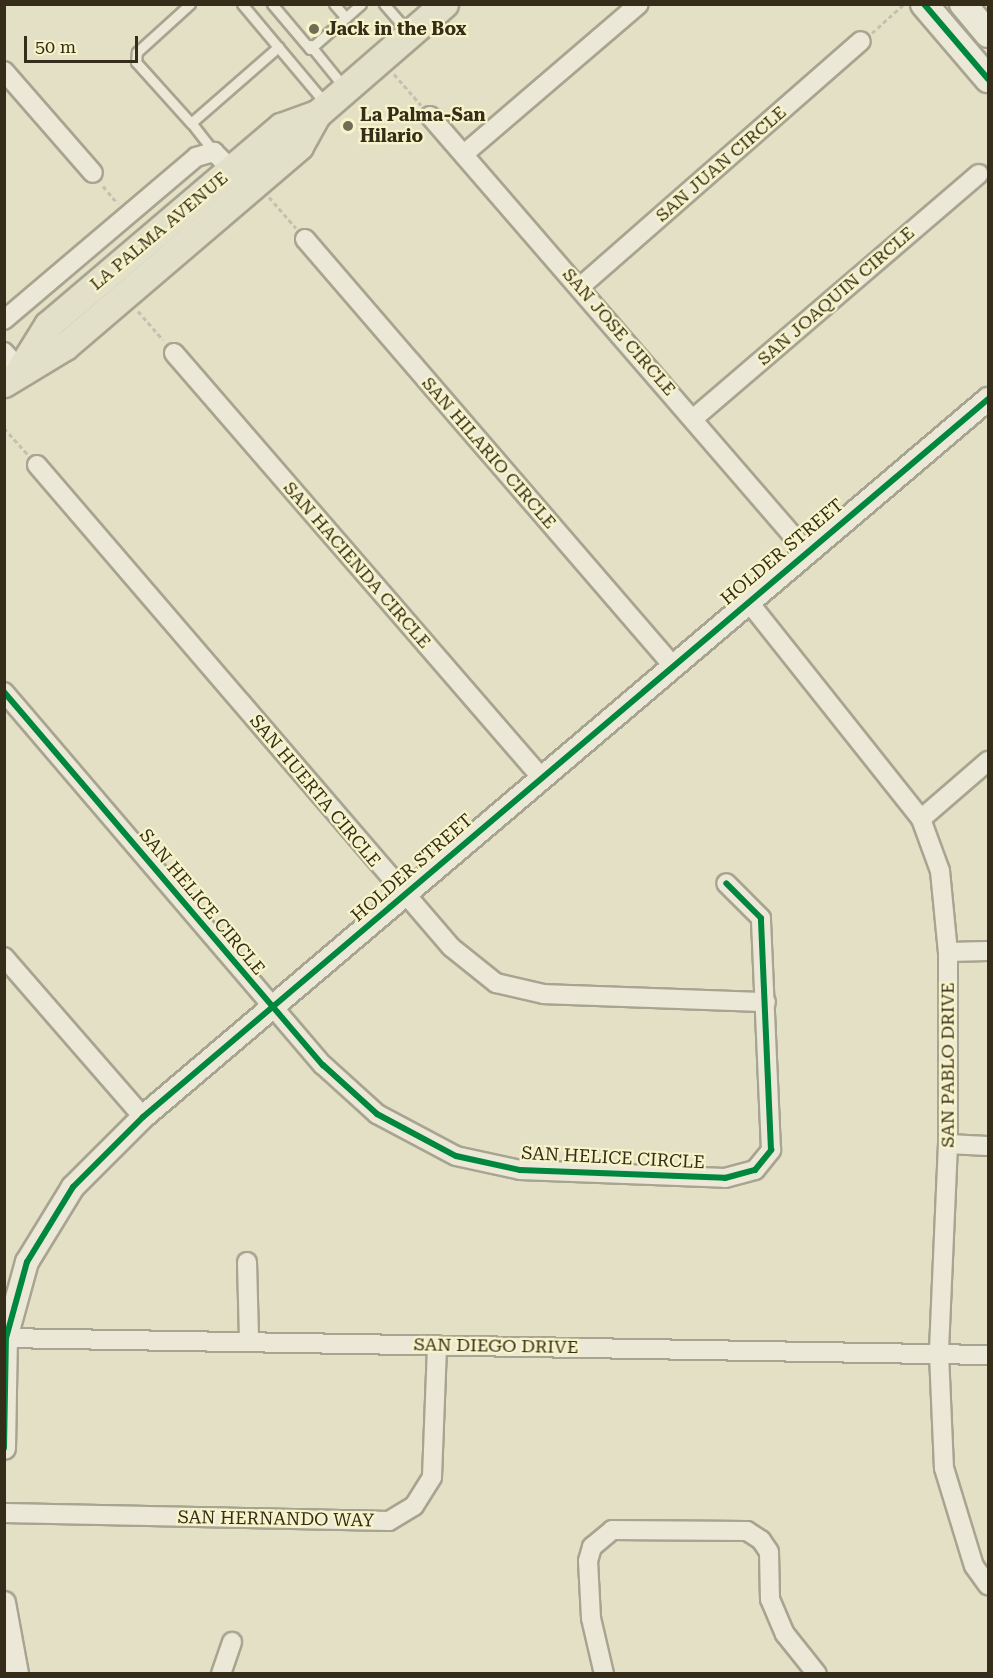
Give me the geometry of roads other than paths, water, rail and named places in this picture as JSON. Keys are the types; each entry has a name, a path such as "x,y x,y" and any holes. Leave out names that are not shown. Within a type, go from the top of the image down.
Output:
{"main road":[{"name":"LA PALMA AVENUE","path":"10,369 65,346 299,146 330,103 444,4"},
{"path":"924,4 988,79"},
{"path":"967,6 988,34"},
{"name":"LA PALMA AVENUE","path":"10,369 48,325 222,161 281,127 330,103"}],"street":[{"path":"464,154 639,4"},
{"name":"SAN JUAN CIRCLE","path":"580,287 861,42"},
{"path":"4,71 93,173"},
{"name":"SAN JOSE CIRCLE","path":"430,116 694,418 806,551"},
{"path":"4,320 196,157 222,161"},
{"name":"SAN JOAQUIN CIRCLE","path":"694,418 979,174"},
{"name":"SAN HILARIO CIRCLE","path":"305,239 673,666"},
{"name":"SAN HACIENDA CIRCLE","path":"174,353 540,776"},
{"name":"HOLDER STREET","path":"4,1448 5,1338 27,1262 73,1188 143,1117 274,1009 540,776 673,666 747,600 988,399"},
{"name":"SAN HUERTA CIRCLE","path":"37,465 404,895 451,948 496,983 544,994 766,1002"},
{"name":"SAN PABLO DRIVE","path":"747,600 921,819 940,871 948,952 948,1144 939,1354 944,1468 974,1566 988,1585"},
{"name":"SAN HELICE CIRCLE","path":"4,692 323,1065 377,1114 456,1156 520,1170 725,1178 755,1170 771,1150 766,1002 760,918 726,883"},
{"path":"921,819 988,761"},
{"path":"948,952 988,951"},
{"path":"4,957 143,1117"},
{"path":"948,1144 988,1146"},
{"path":"247,1262 249,1340"},
{"name":"SAN DIEGO DRIVE","path":"5,1338 249,1340 988,1355"},
{"name":"SAN HERNANDO WAY","path":"4,1513 389,1521 414,1506 432,1477 437,1345"},
{"path":"604,1674 591,1618 588,1561 592,1548 612,1530 747,1531 761,1540 769,1552 770,1599 785,1634 817,1674"},
{"path":"5,1612 17,1674"},
{"path":"221,1674 232,1642"}],"lane":[{"path":"190,4 137,52 136,62 222,161"},
{"path":"242,4 330,103"},
{"path":"272,4 309,50 330,103"},
{"path":"280,4 310,43 309,50"},
{"path":"334,4 346,18"},
{"path":"309,50 361,4"},
{"path":"384,4 410,34"},
{"path":"191,123 278,47"}],"place":[{"name":"Jack in the Box","path":"314,29"},
{"name":"La Palma-San Hilario","path":"348,126"}]}
